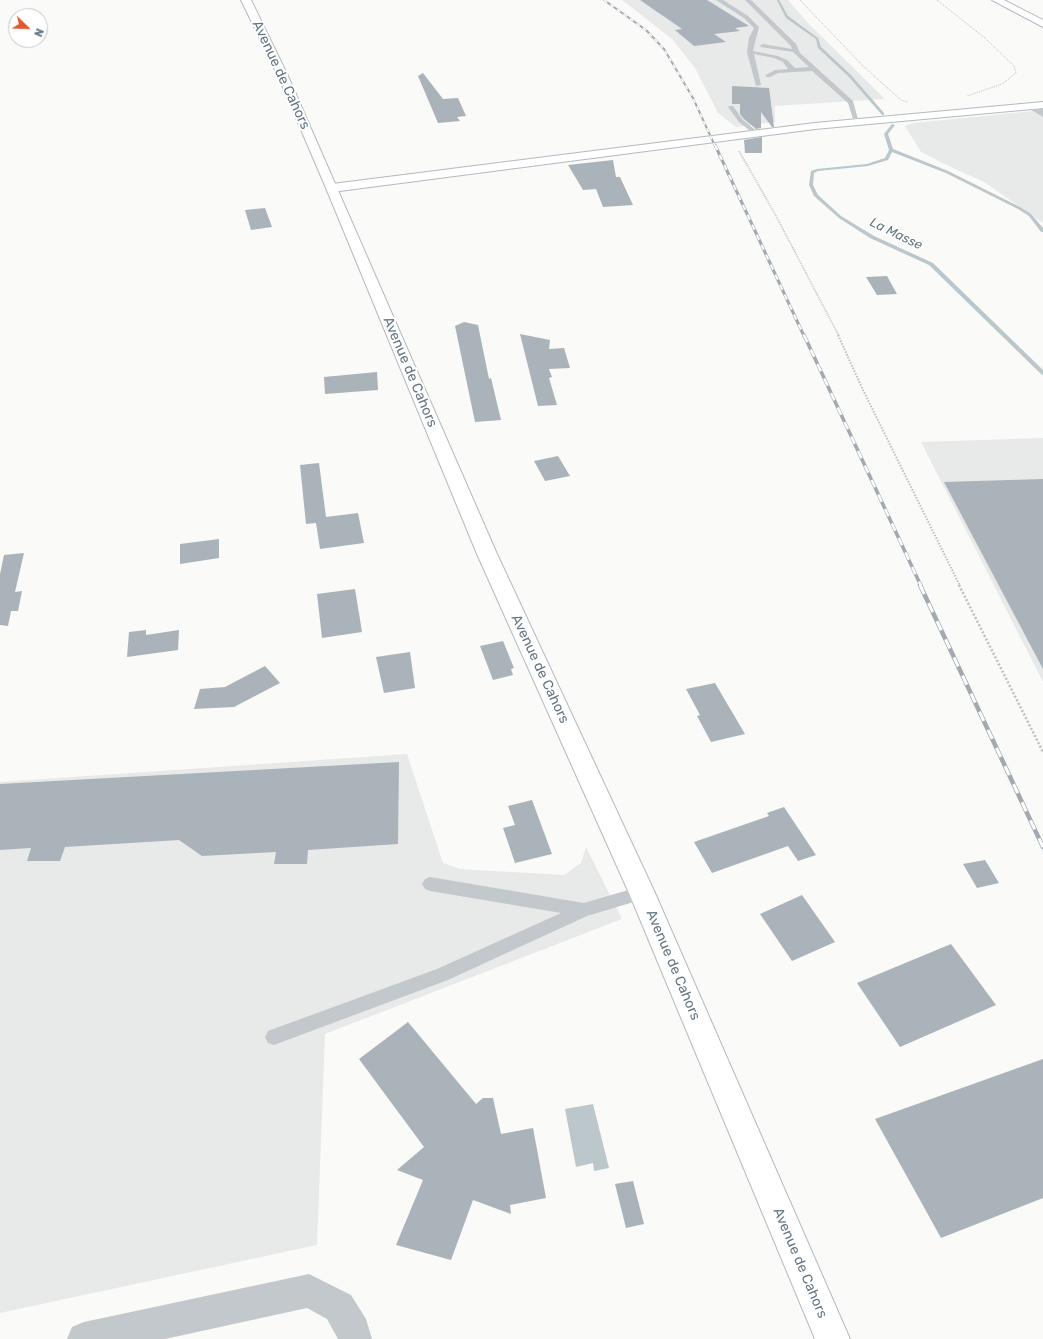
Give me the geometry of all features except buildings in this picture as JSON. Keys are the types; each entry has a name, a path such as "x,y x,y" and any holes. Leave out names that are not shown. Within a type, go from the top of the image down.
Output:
{"main road":[{"name":"Avenue de Cahors","path":"246,0 332,188 487,554 642,893 833,1339"},
{"path":"997,0 1043,24"},
{"path":"332,188 756,133 857,122 1038,106"}],"street":[{"path":"1038,106 1043,114"},
{"path":"84,1339 309,1291 339,1307 354,1331 355,1339"}],"lane":[{"path":"719,0 746,17 757,28 750,52 758,85"},
{"path":"748,0 794,45 796,51 814,69 851,102 857,122"},
{"path":"751,45 796,51"},
{"path":"750,52 776,57 785,61 792,70"},
{"path":"768,76 777,71 814,69"},
{"path":"731,107 741,121 756,133"},
{"path":"430,884 584,910"},
{"path":"274,1037 442,975 584,910 642,893"}],"path":[{"path":"800,0 862,65 894,94 901,100 915,104"},
{"path":"937,0 985,38 1014,66 1016,72 1002,84 970,94 938,108 943,114"},
{"path":"737,148 775,214 847,352 863,390 892,446 1013,695 1043,752"}],"shaded area":[{"path":"622,0 788,0 808,23 885,99 775,106 775,122 736,127 718,113 695,68 672,39"},
{"path":"1043,110 1043,223 984,182 921,152 905,126 913,123"},
{"path":"1043,438 1043,682 921,442"},
{"path":"407,754 443,863 460,869 564,875 581,863 586,847 622,919 325,1034 317,1245 0,1313 0,782"},
{"path":"593,1104 609,1168 594,1171 593,1163 576,1167 565,1109"}],"waterway":[{"name":"La Masse","path":"778,0 787,17 817,39 819,47 850,76 883,114"},
{"name":"La Masse","path":"891,150 886,134 893,125"},
{"name":"La Masse","path":"891,150 947,172 1019,208 1030,215 1043,231"},
{"name":"La Masse","path":"891,150 887,159 867,165 817,170 812,172 811,185 816,196 840,217 872,237 931,264 1043,373"}],"railway":[{"path":"604,0 646,30 664,49 693,98 715,146"},
{"path":"715,145 804,336"},
{"path":"804,335 921,586"},
{"path":"920,585 1043,847"}]}
